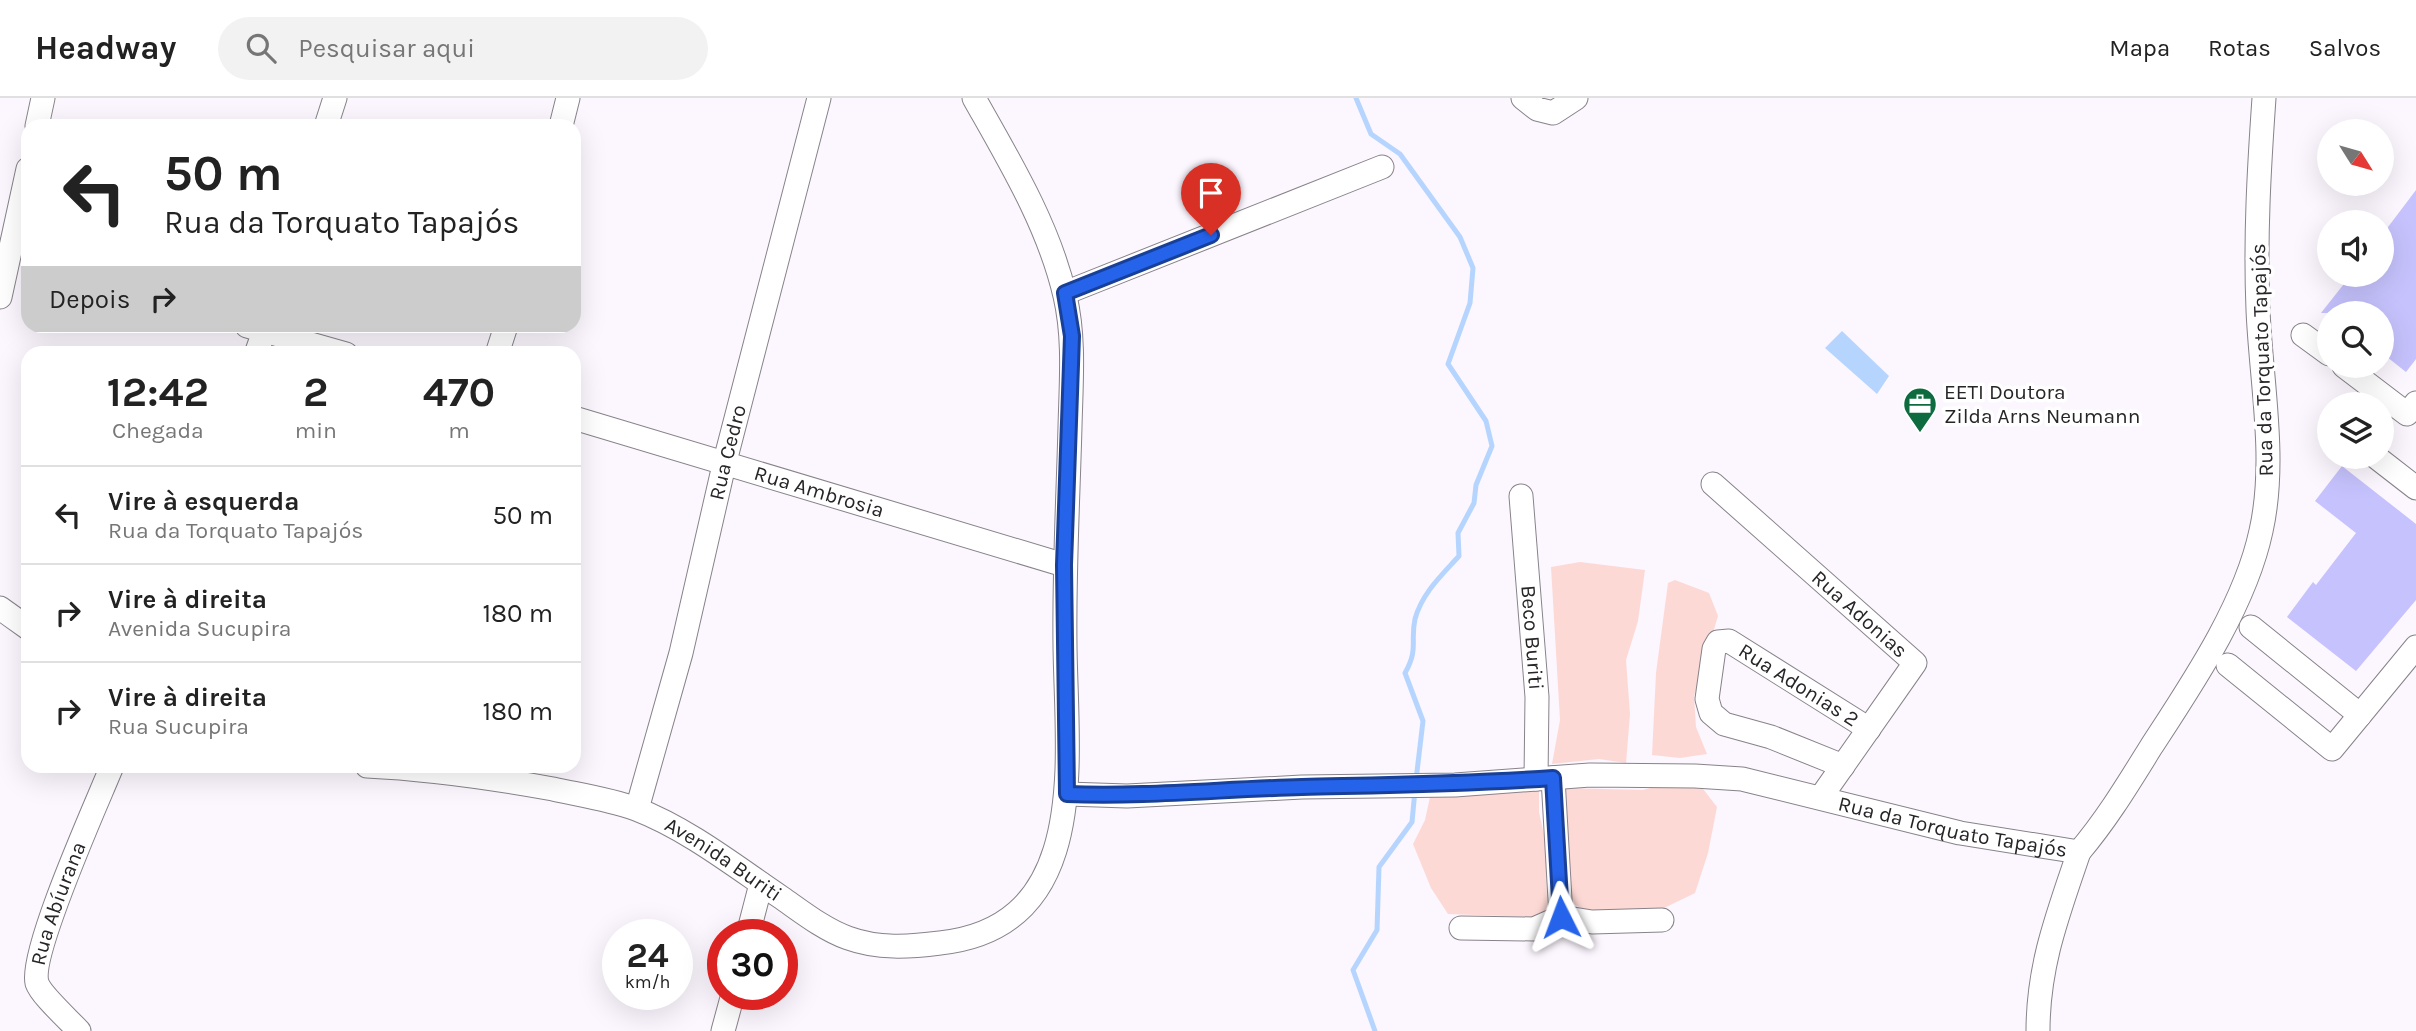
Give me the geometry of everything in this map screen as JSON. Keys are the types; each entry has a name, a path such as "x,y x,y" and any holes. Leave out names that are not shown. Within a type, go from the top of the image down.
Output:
{"street":[{"path":"38,119 43,98"},
{"path":"329,119 335,98"},
{"path":"563,119 568,98"},
{"name":"Rua Cedro","path":"637,809 681,653 724,465 819,98"},
{"name":"Avenida Buriti","path":"442,773 491,778 591,797 637,809 696,840 847,938 892,947 965,941 1001,928 1023,907 1044,880 1056,851 1067,794 1064,565 1072,358 1065,293 1051,250 1011,164 974,98"},
{"path":"1523,98 1538,109 1553,113 1576,98"},
{"name":"Rua da Torquato Tapajós","path":"1067,794 1127,796 1302,787 1455,785 1545,778 1695,775 1742,779 1960,834 2079,852 2118,803 2181,701 2230,611 2246,577 2261,532 2269,476 2257,282 2257,214 2264,98"},
{"path":"1065,293 1382,167"},
{"path":"0,297 21,204"},
{"path":"278,333 320,346"},
{"path":"2303,335 2317,345"},
{"path":"2360,378 2407,414 2416,403"},
{"name":"Rua Ambrosia","path":"581,420 1064,565"},
{"path":"2391,469 2416,488"},
{"name":"Rua Adonias","path":"1713,484 1915,663 1821,797"},
{"name":"Beco Buriti","path":"1521,496 1537,697 1561,917"},
{"path":"0,608 21,623"},
{"path":"2251,627 2360,715"},
{"name":"Rua Adonias 2","path":"1843,766 1771,737 1724,724 1711,713 1707,699 1714,649 1724,639 1730,641 1869,729"},
{"path":"2228,665 2332,749 2416,647"},
{"name":"Rua Abíurana","path":"79,1031 38,984 37,968 51,919 109,773"},
{"path":"2038,1031 2038,991 2044,956 2079,852"},
{"path":"752,919 761,884"},
{"path":"1461,928 1534,929 1561,917 1592,922 1662,920"},
{"path":"723,1031 729,1010"}],"shaded area":[{"path":"1580,562 1645,570 1638,621 1626,660 1630,714 1626,763 1599,759 1552,764 1560,720 1551,567"},
{"path":"1675,580 1709,593 1718,616 1694,696 1696,727 1707,754 1680,758 1652,755 1656,673 1668,583"},
{"path":"1666,784 1703,789 1717,807 1708,853 1695,893 1662,909 1590,912 1571,903 1566,788 1643,790"},
{"path":"1539,791 1539,812 1546,844 1547,911 1534,917 1448,914 1431,888 1413,844 1425,820 1430,797"}],"water":[{"path":"1842,331 1889,376 1877,394 1825,348"}],"building":[{"path":"2416,190 2416,359 2406,372 2394,362 2394,301 2330,301 2342,287 2394,287 2394,219"},
{"path":"2340,469 2346,469 2416,524 2416,600 2356,671 2287,617 2313,582 2316,585 2356,533 2315,501"}],"waterway":[{"path":"1356,98 1371,134 1400,154 1460,237 1473,268 1470,303 1448,364 1486,421 1492,446 1476,485 1474,503 1458,533 1459,556 1439,577 1415,619 1413,651 1405,673 1423,721 1416,780"},
{"path":"1375,1031 1353,970 1377,930 1379,867 1412,822 1415,790"}],"place":[{"name":"EETI Doutora Zilda Arns Neumann","path":"1920,434"}],"route":[{"path":"1211,235 1065,293 1072,336 1064,565 1067,794 1127,796 1302,787 1455,785 1553,778 1561,917"}]}
